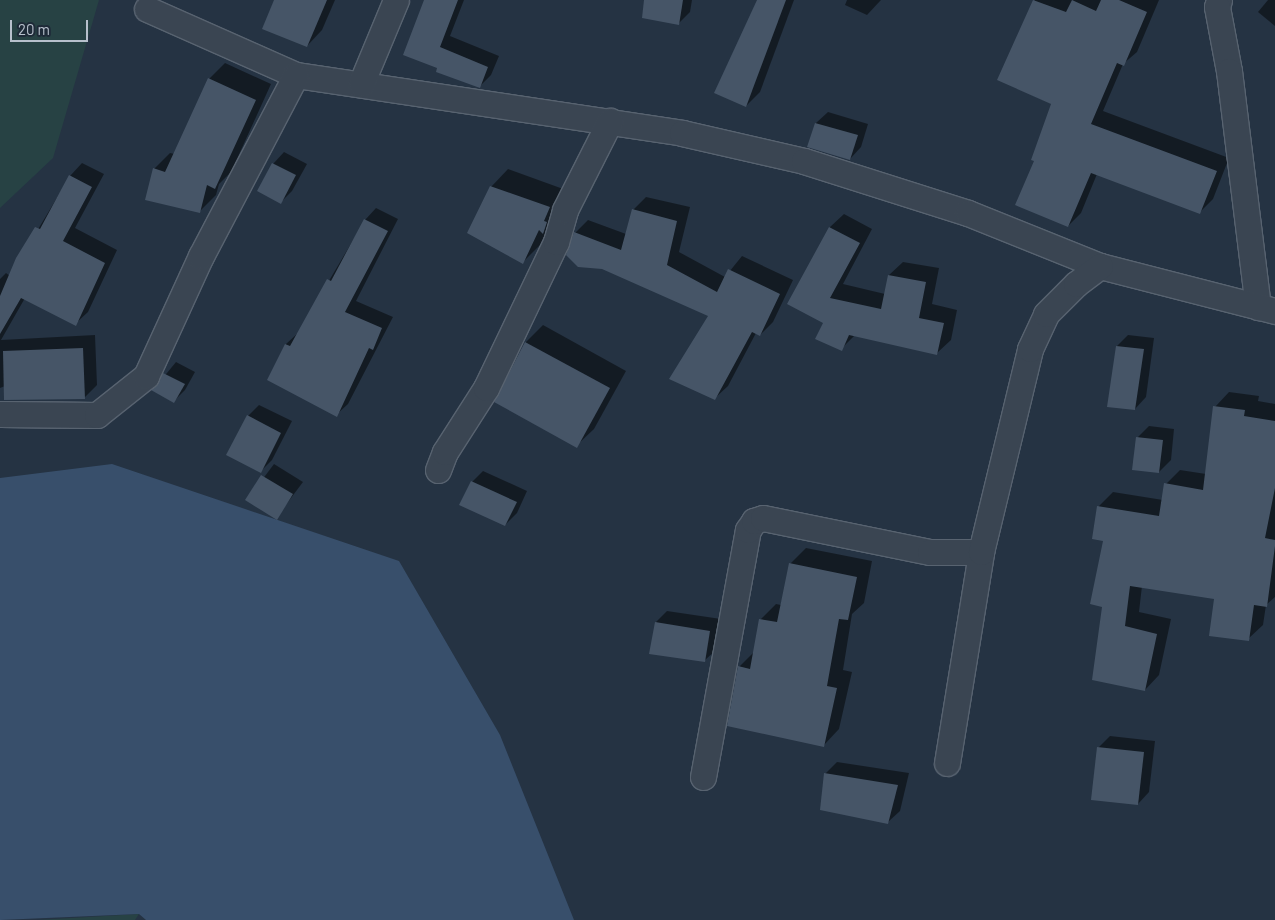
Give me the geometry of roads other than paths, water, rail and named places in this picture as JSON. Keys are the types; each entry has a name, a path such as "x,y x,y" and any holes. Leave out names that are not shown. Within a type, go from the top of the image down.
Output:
{"street":[{"path":"361,84 396,0"},
{"path":"147,9 296,75 682,133 814,163 968,213 1100,266 1266,309 1229,71 1212,2"},
{"path":"0,414 97,415 146,376 201,256 296,75"},
{"path":"438,470 445,452 486,388 556,242 565,210 610,121"},
{"path":"947,763 981,552 1030,349 1046,314 1076,284 1100,266"},
{"path":"703,777 748,530 754,521 763,518 930,552 981,552"}],"water":[{"path":"112,464 399,561 500,735 574,920 146,920 139,914 0,920 0,478"}]}
